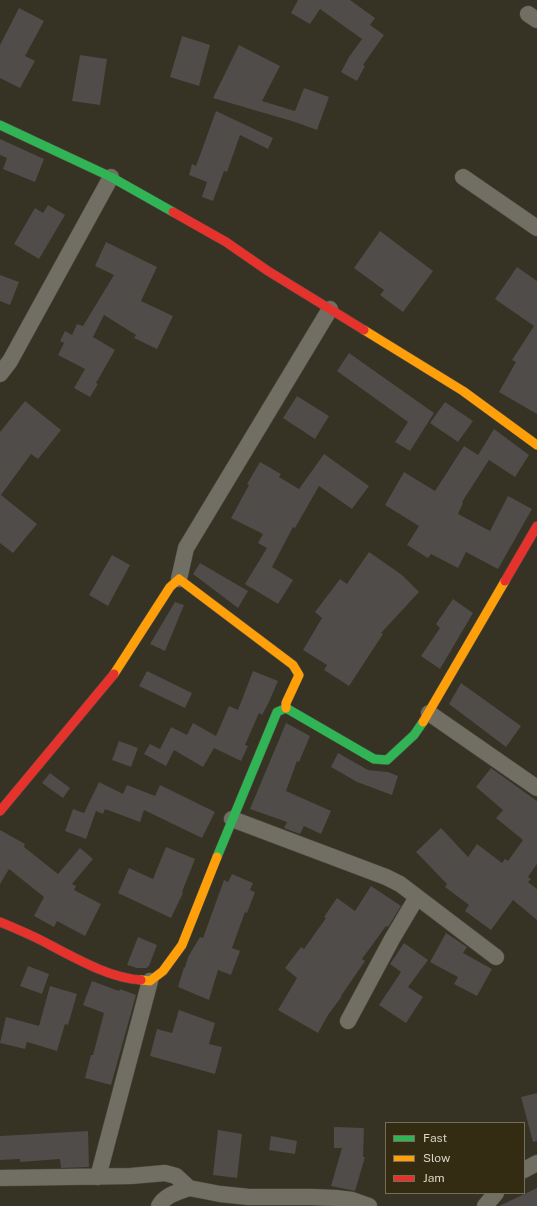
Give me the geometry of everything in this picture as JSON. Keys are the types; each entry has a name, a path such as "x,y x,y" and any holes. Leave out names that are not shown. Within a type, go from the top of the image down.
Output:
{"street":[{"path":"0,125 112,177 226,242 268,271 463,391 537,445"},
{"path":"0,374 10,361 112,177"},
{"path":"463,177 537,228"},
{"path":"0,811 117,670 170,587 179,579 186,548 330,309"},
{"path":"286,708 374,759 387,760 414,735 429,713 537,526"},
{"path":"179,579 294,665 299,676 286,703 286,708"},
{"path":"98,1177 150,981 163,971 182,945 273,718 276,712 286,708"},
{"path":"429,713 537,788"},
{"path":"232,819 386,877 400,884 496,957"},
{"path":"348,1021 417,896"},
{"path":"0,922 49,944 81,962 135,980 150,981"},
{"path":"525,1169 537,1163"},
{"path":"0,1178 98,1177 165,1173 176,1176 189,1188"},
{"path":"159,1206 161,1202 170,1195 189,1188 220,1194 249,1197 311,1201 352,1200 368,1206"},
{"path":"485,1206 495,1194"}],"building":[{"path":"298,0 350,0 375,18 370,25 384,35 363,65 365,66 357,81 341,72 349,57 362,39 320,9 310,24 291,13"},
{"path":"19,8 44,21 25,56 35,61 20,88 0,78 0,45"},
{"path":"182,36 210,45 199,86 170,77"},
{"path":"239,45 280,66 262,101 295,111 304,88 329,97 317,130 213,98"},
{"path":"80,55 107,59 100,105 72,101"},
{"path":"216,111 273,138 268,149 240,135 227,172 224,171 213,201 202,197 207,182 189,175 192,164 196,166"},
{"path":"0,139 44,159 35,182 3,169 7,158 0,155"},
{"path":"48,205 65,215 39,259 14,244 35,208 43,213"},
{"path":"380,231 433,271 403,312 380,295 384,290 354,268"},
{"path":"106,242 157,267 141,301 173,316 157,349 134,338 136,335 104,315 93,337 115,350 96,383 98,384 90,397 74,388 85,369 58,355 64,343 60,341 65,331 72,335 77,324 83,326 114,275 95,266"},
{"path":"517,267 537,281 537,414 499,392 516,362 512,360 534,326 495,299"},
{"path":"0,275 19,282 10,305 0,301"},
{"path":"349,353 434,413 410,451 395,442 408,422 337,371"},
{"path":"297,396 329,416 315,439 283,418"},
{"path":"25,401 61,430 38,459 31,454 1,495 37,524 13,553 0,543 0,432"},
{"path":"445,402 473,421 458,442 430,423"},
{"path":"494,429 529,455 515,477 489,460 462,502 463,503 458,514 490,531 508,496 532,509 498,569 466,552 458,568 431,554 428,558 407,545 419,526 385,505 404,472 435,491 464,446 478,455"},
{"path":"324,454 369,486 352,509 319,486 295,528 293,527 272,567 293,580 278,604 245,584 267,548 258,543 263,534 231,518 249,485 247,484 260,462 281,474 279,477 299,489"},
{"path":"369,552 402,575 419,592 381,633 383,634 349,686 324,670 327,665 303,650 322,618 315,612 340,579 347,584"},
{"path":"112,555 130,565 108,606 89,595"},
{"path":"200,563 248,591 238,608 193,574"},
{"path":"453,599 473,613 440,669 421,656 440,628 436,624"},
{"path":"175,602 184,605 165,651 150,644"},
{"path":"147,671 192,693 185,708 139,686"},
{"path":"253,671 278,681 262,715 259,713 245,745 248,746 241,761 214,748 203,767 174,750 166,766 144,754 150,744 160,749 171,727 187,735 193,723 216,736 229,706 238,710"},
{"path":"461,683 521,726 506,747 449,704"},
{"path":"286,723 310,736 299,762 297,761 286,791 331,811 321,834 304,826 300,834 284,828 287,822 250,809"},
{"path":"119,741 138,748 131,767 112,760"},
{"path":"338,753 368,770 388,772 398,776 392,795 357,782 331,767"},
{"path":"491,768 537,801 537,864 528,877 531,879 528,882 537,889 537,920 513,900 491,930 465,911 469,905 445,887 447,884 416,852 441,828 468,857 477,844 502,863 505,859 508,861 523,840 496,818 503,810 476,787"},
{"path":"50,773 70,788 63,798 42,783"},
{"path":"99,782 123,794 127,785 155,796 160,785 215,812 202,838 144,810 140,822 105,809 103,814 96,811 86,839 65,831 73,809 84,813"},
{"path":"0,830 25,844 24,847 58,874 80,848 93,859 72,884 76,886 74,890 101,904 85,936 57,921 54,927 34,916 44,897 9,869 0,884"},
{"path":"166,847 195,859 182,892 183,893 171,918 118,893 129,868 153,879"},
{"path":"232,874 253,883 250,890 255,892 247,913 245,912 232,948 240,951 231,975 218,970 209,1000 178,987 188,957 200,937 203,938 224,880 228,882"},
{"path":"371,886 401,906 388,927 386,926 362,959 365,961 328,1015 318,1033 278,1010 297,978 285,968 301,947 304,949 326,918 324,917 337,898 355,911"},
{"path":"446,933 467,947 463,953 492,969 477,996 454,984 458,977 430,962"},
{"path":"138,937 157,945 149,966 146,968 137,968 127,965"},
{"path":"404,943 428,960 408,987 423,997 406,1023 379,1005 401,972 390,964"},
{"path":"28,966 49,974 42,994 20,986"},
{"path":"92,981 119,991 120,989 136,995 111,1085 85,1078 91,1055 93,1055 104,1013 83,1005"},
{"path":"50,986 77,994 68,1025 65,1024 57,1051 27,1042 25,1049 0,1043 6,1017 39,1026"},
{"path":"179,1010 215,1023 209,1044 222,1047 215,1074 150,1056 157,1029 172,1033"},
{"path":"537,1093 537,1141 533,1142 521,1097"},
{"path":"334,1127 364,1128 363,1157 365,1157 355,1191 331,1186 342,1148 334,1148"},
{"path":"218,1130 242,1134 237,1178 213,1175"},
{"path":"88,1131 89,1167 61,1168 60,1159 20,1162 20,1159 0,1160 0,1136"},
{"path":"271,1136 297,1141 295,1154 269,1150"},
{"path":"537,1188 537,1206 499,1206 525,1194"}],"traffic: fast":[{"path":"0,125 111,177 173,212"},
{"path":"217,857 277,712 286,708 374,759 387,760 414,735 423,722"}],"traffic: slow":[{"path":"364,330 463,391 537,445"},
{"path":"114,674 170,587 179,579 293,665 299,675 286,703 286,708"},
{"path":"423,722 505,581"},
{"path":"141,980 150,981 163,971 182,945 217,857"}],"traffic: jam":[{"path":"173,212 226,242 268,271 364,330"},
{"path":"505,581 537,526"},
{"path":"0,811 114,674"},
{"path":"0,922 106,972 118,976 141,980"}]}
